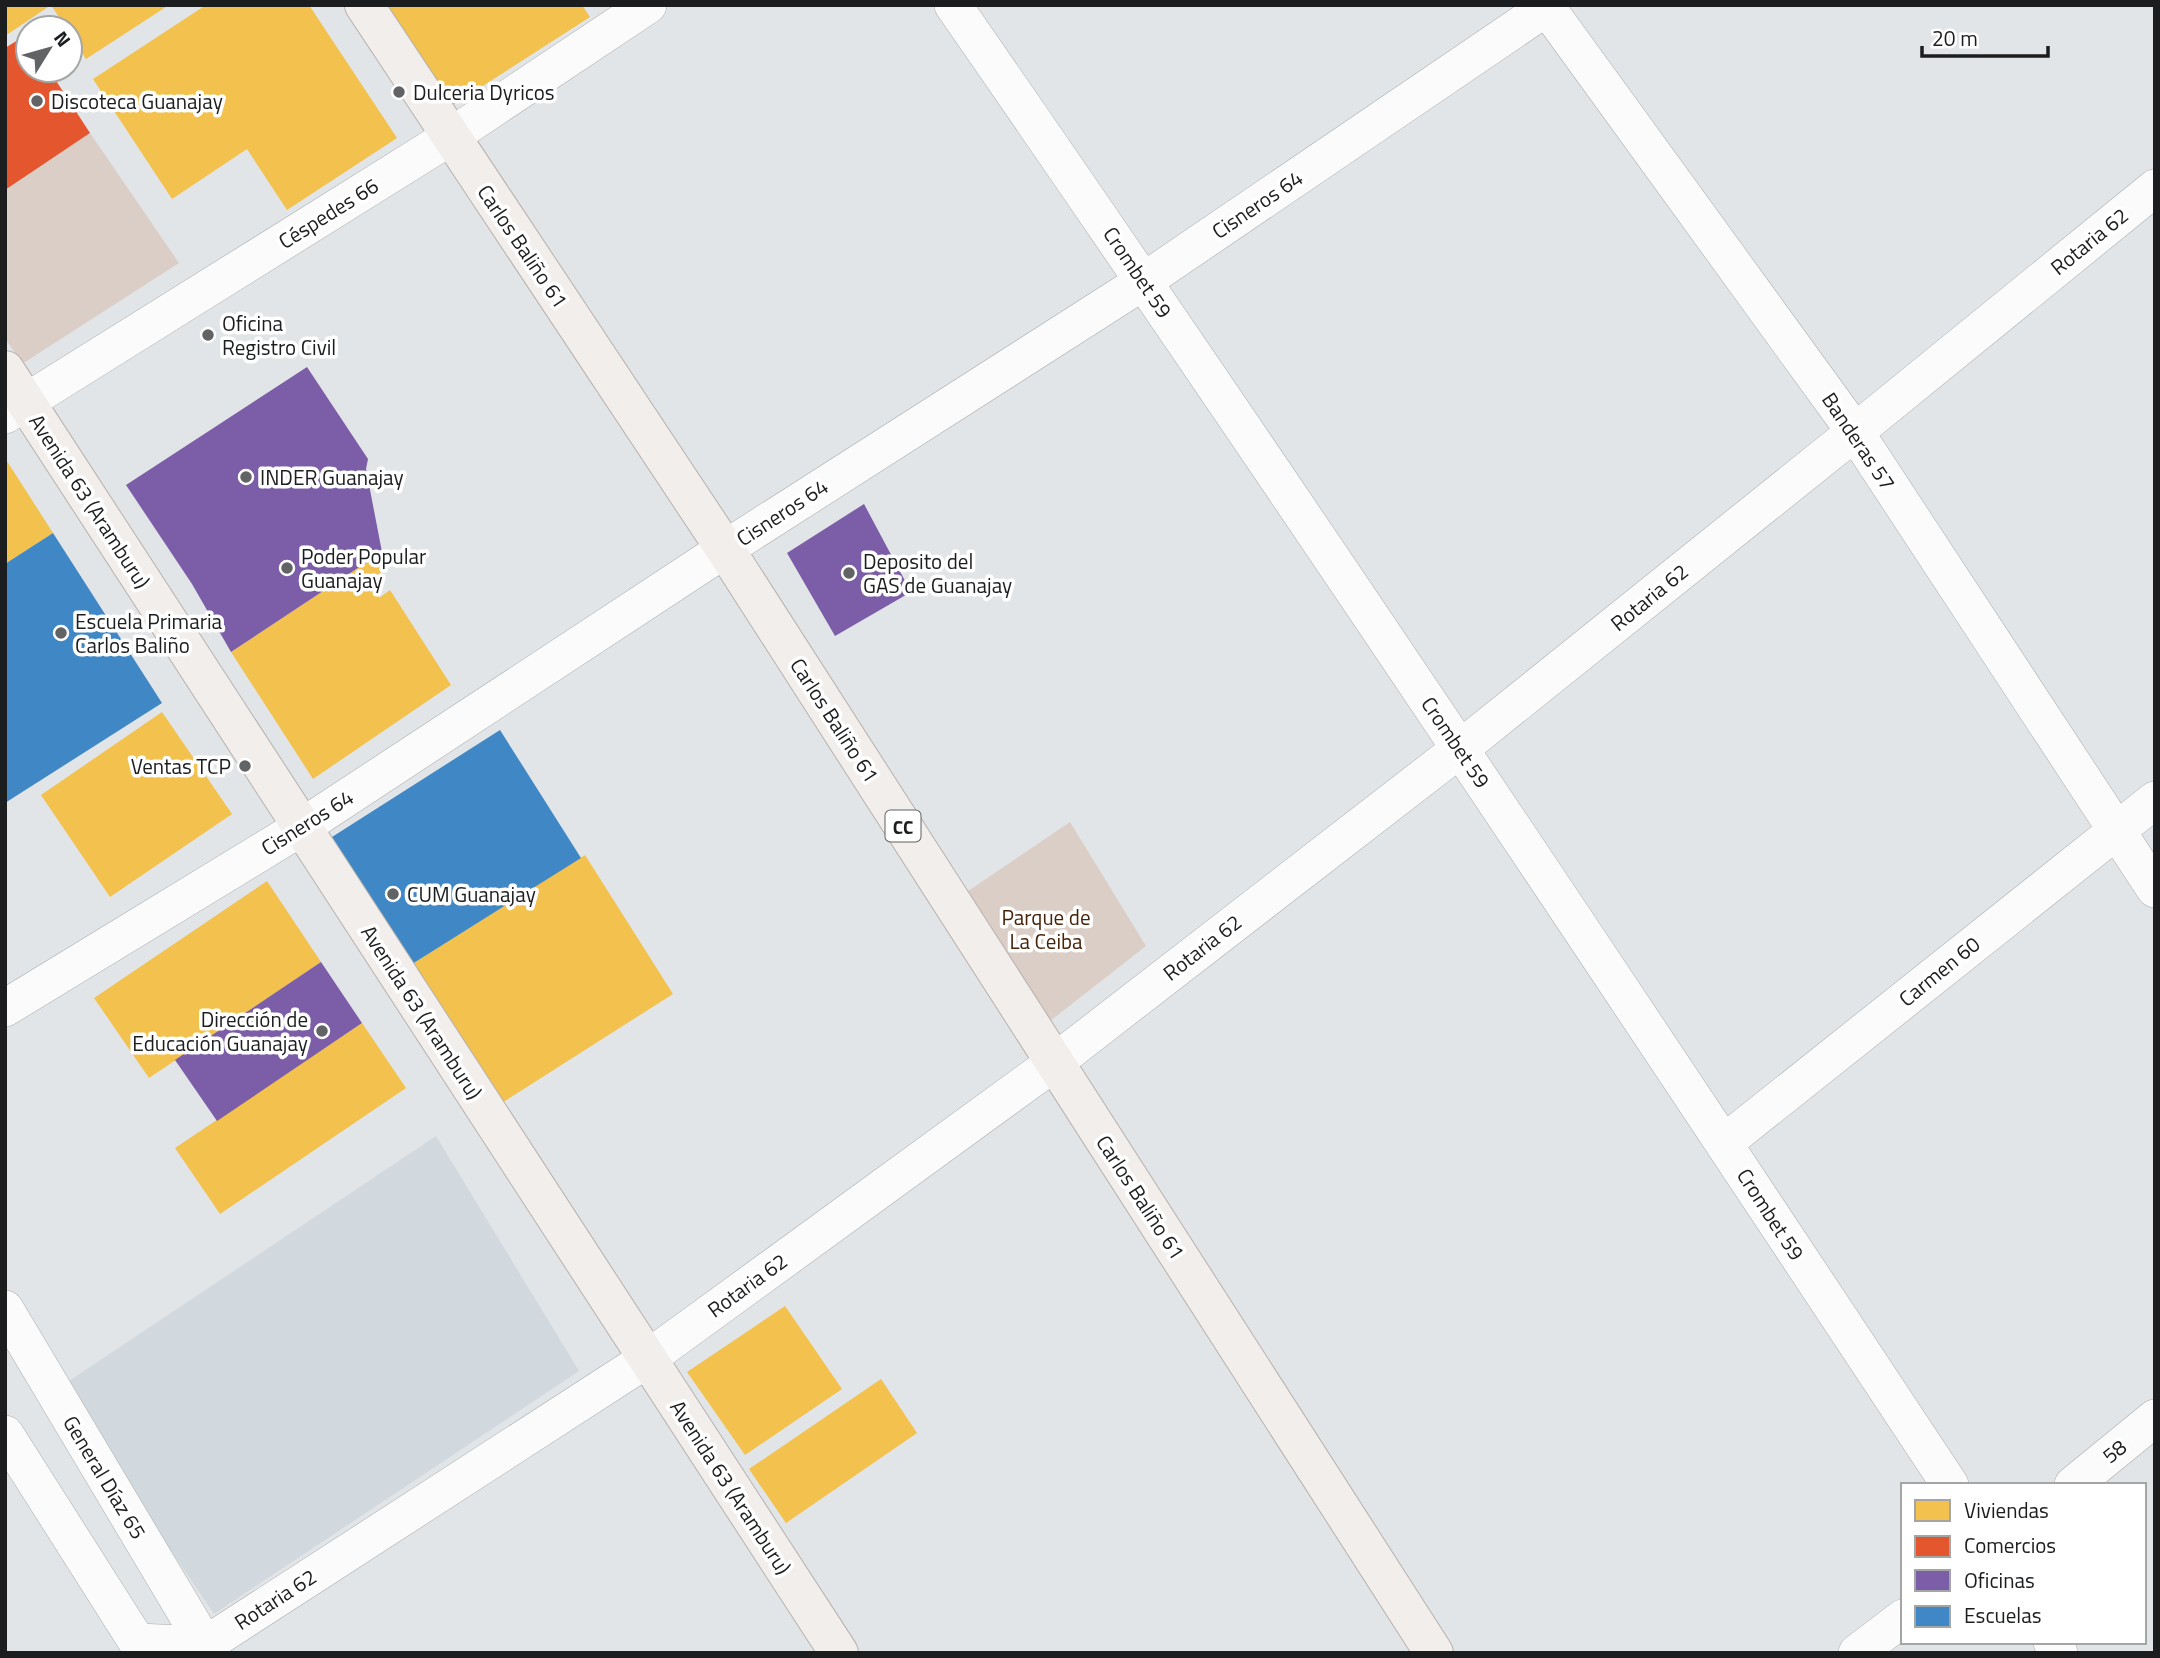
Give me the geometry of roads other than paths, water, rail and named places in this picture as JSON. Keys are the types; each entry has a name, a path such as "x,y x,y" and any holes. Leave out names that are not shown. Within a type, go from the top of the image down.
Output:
{"main road":[{"name":"Carlos Baliño 61","path":"364,5 725,548 1434,1653"},
{"name":"Avenida 63 (Aramburu)","path":"5,370 15,408 302,827 839,1653"}],"street":[{"name":"Céspedes 66","path":"15,408 450,137 648,5"},
{"name":"Crombet 59","path":"953,5 1461,748 1949,1483"},
{"name":"Cisneros 64","path":"5,1008 302,827 725,548 1144,281 1547,6"},
{"name":"Banderas 57","path":"1547,6 1855,432 2155,890"},
{"name":"Rotaria 62","path":"207,1649 647,1359 1055,1062 1461,748 2155,188"},
{"name":"Carmen 60","path":"1724,1143 2155,800"},
{"name":"General Díaz 65","path":"5,1309 207,1649"},
{"name":"58","path":"2075,1483 2155,1418"},
{"path":"5,1434 137,1642 207,1649"},
{"path":"1857,1653 1901,1620"}],"place":[{"name":"Dulceria Dyricos","path":"399,92"},
{"name":"Discoteca Guanajay","path":"37,101"},
{"name":"Oficina Registro Civil","path":"208,335"},
{"name":"INDER Guanajay","path":"246,477"},
{"name":"Poder Popular Guanajay","path":"287,568"},
{"name":"Deposito del GAS de Guanajay","path":"849,573"},
{"name":"Escuela Primaria Carlos Baliño","path":"61,633"},
{"name":"Ventas TCP","path":"245,766"},
{"name":"CUM Guanajay","path":"393,894"},
{"name":"Dirección de Educación Guanajay","path":"322,1031"}],"park label":[{"name":"Parque de La Ceiba","path":"1046,929"}]}
